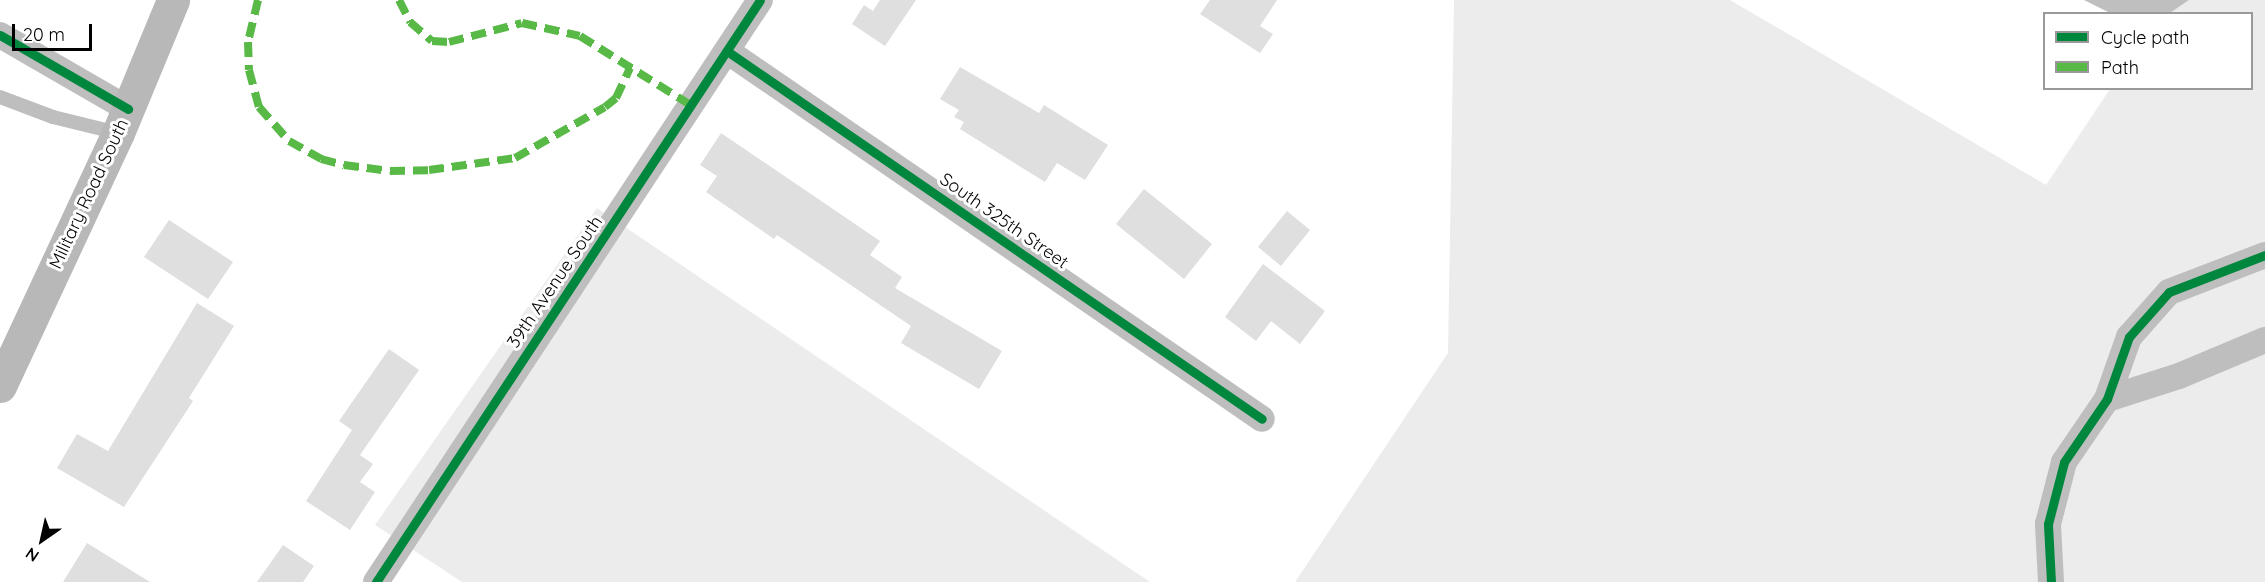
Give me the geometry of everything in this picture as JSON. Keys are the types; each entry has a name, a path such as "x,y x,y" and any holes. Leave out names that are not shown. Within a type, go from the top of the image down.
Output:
{"main road":[{"name":"Military Road South","path":"0,386 123,121 173,0"}],"street":[{"name":"39th Avenue South","path":"376,582 760,0"},
{"path":"0,35 123,121"},
{"name":"South 325th Street","path":"727,51 1262,419"},
{"path":"2052,582 2048,524 2064,462 2107,399 2128,337 2169,292 2265,255"},
{"path":"2107,399 2180,376 2265,340"}],"lane":[{"path":"0,98 53,117 123,121"}],"shaded area":[{"path":"1454,0 1730,0 2046,185 2109,90 2253,90 2253,12 2171,12 2189,0 2265,0 2265,582 1295,582 1448,353"},
{"path":"2084,0 2189,0 2171,12 2108,12"},
{"path":"597,208 1150,582 462,582 375,525"}],"building":[{"path":"880,0 916,0 885,46 852,24 864,5 873,11"},
{"path":"1210,0 1277,0 1260,26 1273,34 1260,53 1200,14"},
{"path":"960,67 1039,113 1044,105 1108,145 1085,180 1057,163 1045,182 960,129 964,122 954,117 959,110 940,99"},
{"path":"721,133 880,241 870,255 902,277 895,288 1002,351 979,389 901,343 911,326 777,235 774,239 706,192 717,176 700,165"},
{"path":"1144,189 1212,244 1184,279 1116,224"},
{"path":"1287,211 1310,230 1281,266 1258,247"},
{"path":"169,220 233,262 208,299 144,257"},
{"path":"1263,264 1325,311 1300,344 1271,321 1256,341 1225,317"},
{"path":"197,303 234,326 189,398 193,401 124,507 57,468 77,434 108,451"},
{"path":"389,349 419,370 360,455 373,464 360,482 375,492 350,530 306,501 352,430 339,421"},
{"path":"87,543 150,582 63,582"},
{"path":"283,545 314,566 303,582 257,582"}],"marked path":[{"path":"258,0 248,42 249,70 259,107 289,141 321,159 344,165 390,171 429,170 515,158 605,107 616,98 630,68"},
{"path":"399,0 410,22 432,41 449,42 522,23 580,36 692,106"}],"cycle path":[{"path":"376,582 760,0"},
{"path":"0,35 128,109"},
{"path":"727,51 1262,419"},
{"path":"2051,582 2048,524 2064,462 2107,399 2129,337 2169,292 2265,255"}]}
